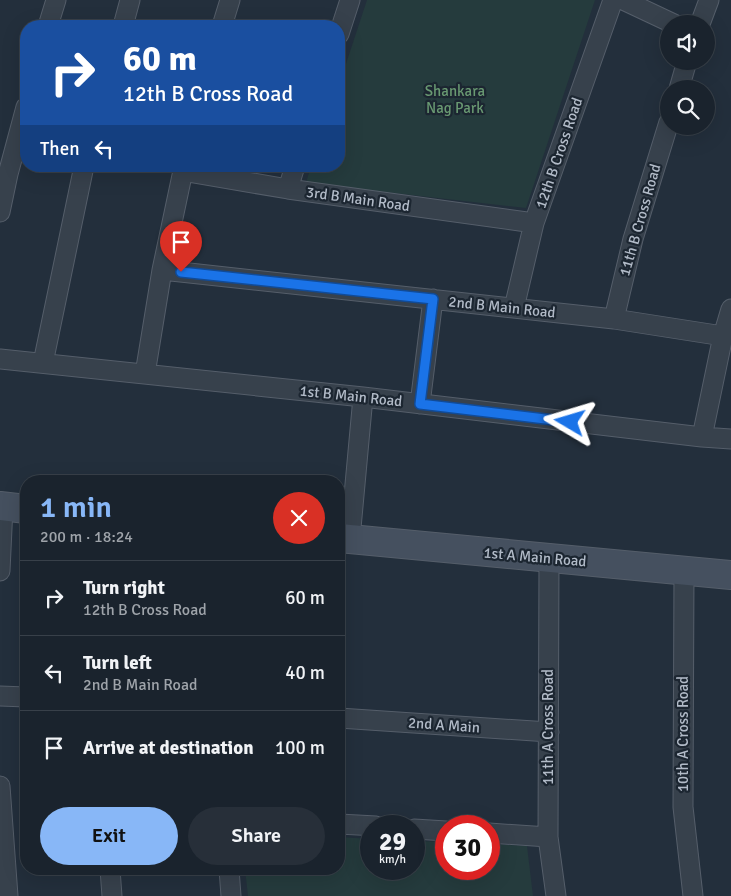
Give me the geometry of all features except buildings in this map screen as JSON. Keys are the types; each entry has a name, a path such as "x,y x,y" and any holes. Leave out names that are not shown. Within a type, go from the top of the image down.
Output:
{"street":[{"path":"50,20 56,0"},
{"path":"125,20 130,0"},
{"path":"224,20 230,0"},
{"path":"344,20 350,0"},
{"name":"12th B Cross Road","path":"514,308 534,224 613,0"},
{"path":"623,0 660,17"},
{"path":"703,15 709,0"},
{"path":"0,212 20,129"},
{"name":"11th B Cross Road","path":"614,319 633,239 665,135"},
{"path":"43,363 83,172"},
{"path":"144,374 162,270 182,172"},
{"name":"3rd B Main Road","path":"199,172 288,189 534,224"},
{"path":"288,189 293,172"},
{"name":"2nd B Main Road","path":"162,270 614,319 723,336"},
{"path":"420,404 433,299"},
{"path":"702,437 723,336 731,309"},
{"name":"1st B Main Road","path":"0,359 363,397 731,439"},
{"path":"345,539 363,397"},
{"path":"0,571 10,507"},
{"name":"1st A Main Road","path":"345,539 731,575"},
{"name":"11th A Cross Road","path":"548,558 548,837 556,896"},
{"name":"10th A Cross Road","path":"684,571 683,807 692,896"},
{"path":"0,696 20,697"},
{"name":"2nd A Main","path":"345,718 548,732"},
{"path":"0,786 8,896"},
{"path":"345,824 360,825"},
{"path":"500,834 548,837"},
{"path":"110,875 112,896"},
{"path":"229,875 231,896"}],"green space":[{"name":"Shankara Nag Park","path":"367,0 595,0 526,208 306,183 309,172 345,172 345,67"},
{"path":"345,837 360,838 360,880 425,880 425,841 435,842 435,880 500,880 500,845 527,846 533,896 248,896 246,875 345,875"}],"route":[{"path":"181,272 433,299 420,404 570,422"}]}
